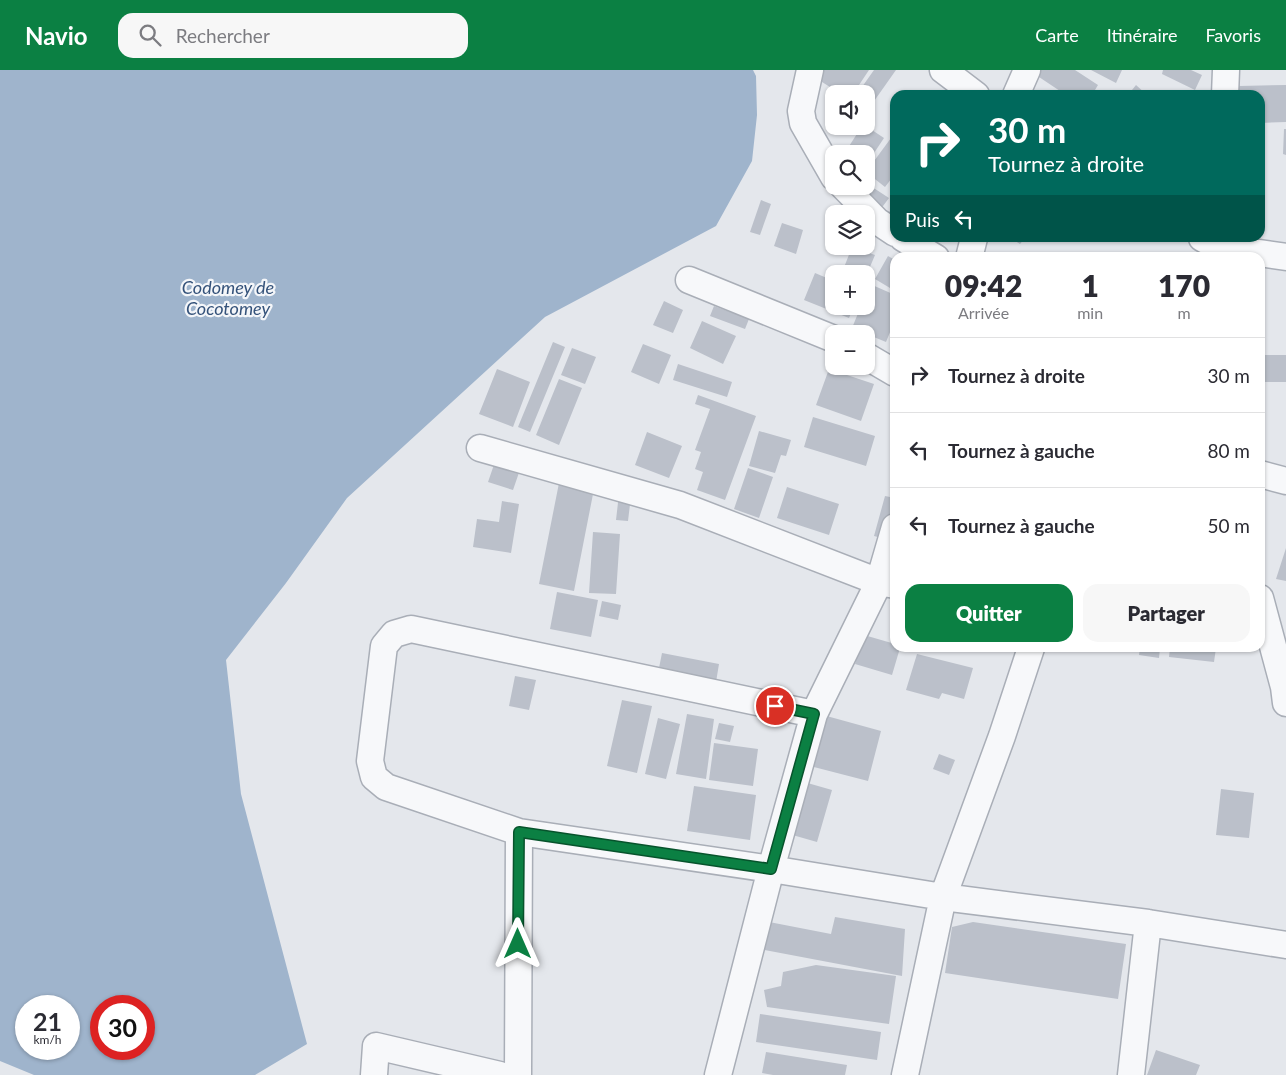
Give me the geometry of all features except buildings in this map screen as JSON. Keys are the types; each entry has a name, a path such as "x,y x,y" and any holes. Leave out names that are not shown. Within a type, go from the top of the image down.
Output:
{"street":[{"path":"810,70 801,111 803,123 825,161"},
{"path":"943,70 969,90"},
{"path":"1018,90 1027,70"},
{"path":"1224,90 1226,70"},
{"path":"852,195 877,221 890,229"},
{"path":"910,242 926,252"},
{"path":"1214,245 1256,252"},
{"path":"1265,254 1286,257"},
{"path":"689,280 825,335"},
{"path":"875,361 890,370"},
{"path":"480,448 680,505 887,583"},
{"path":"1265,476 1286,482"},
{"path":"718,1075 771,869 814,714 887,583 890,562"},
{"path":"1265,617 1285,693"},
{"path":"814,714 411,629 394,634 384,646 370,761 374,778 386,787 519,832 943,896 1148,923 1286,945"},
{"path":"905,1075 943,896 1002,736 1030,652"},
{"path":"518,1075 519,832"},
{"path":"1131,1075 1148,923"},
{"path":"374,1075 376,1046 500,1075"}],"water":[{"name":"Codomey de Cocotomey","path":"0,70 753,70 756,76 757,115 752,161 716,226 545,317 347,498 286,583 226,660 241,794 307,1044 255,1075 34,1075 0,1061"}],"route":[{"path":"518,944 519,832 771,869 814,714 775,706"}]}
